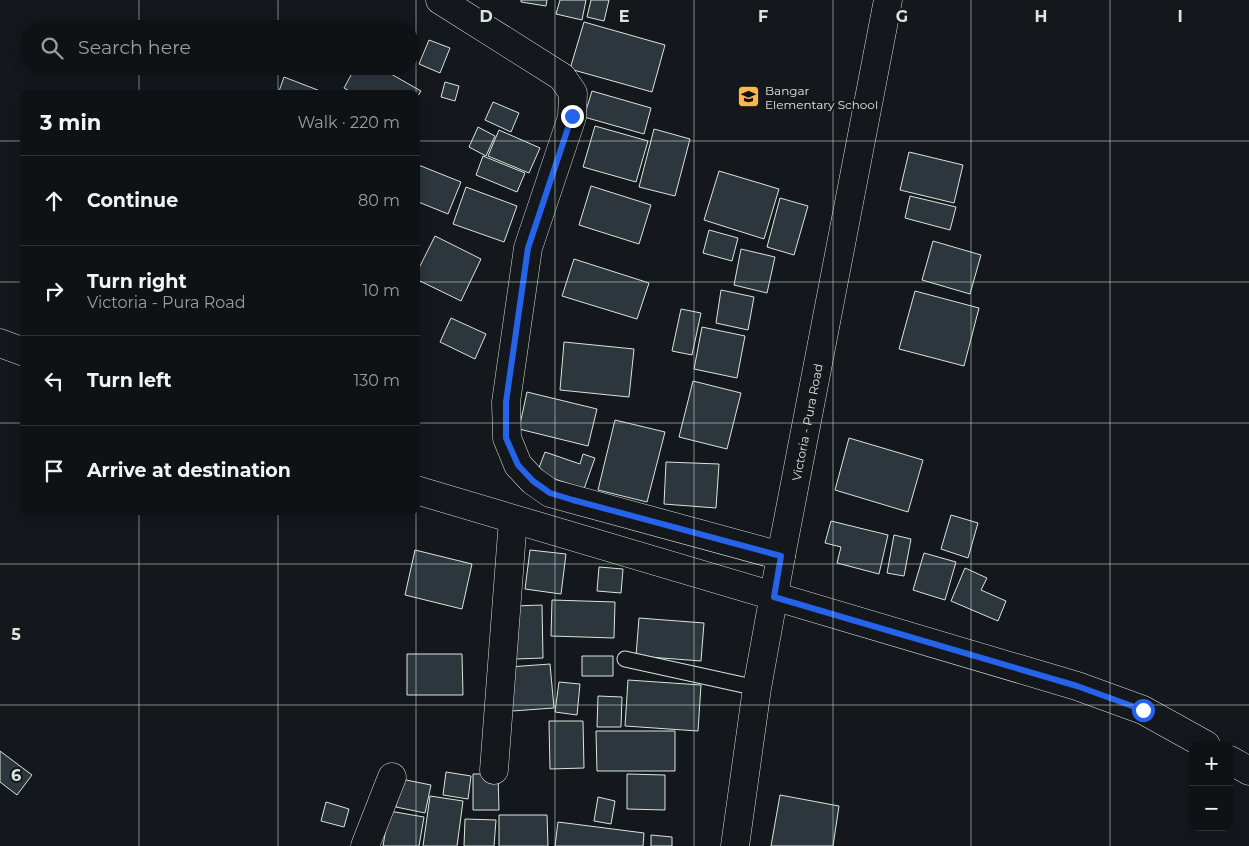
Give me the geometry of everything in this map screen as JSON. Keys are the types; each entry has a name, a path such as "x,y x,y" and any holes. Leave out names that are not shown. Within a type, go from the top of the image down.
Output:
{"street":[{"path":"440,0 562,77 573,92 572,116 528,248 506,402 506,438 518,465 533,481 550,493 781,556"},
{"name":"Victoria - Pura Road","path":"735,846 757,688 888,0"},
{"path":"0,343 20,350"},
{"path":"420,491 1077,686 1143,710 1199,741"},
{"path":"494,770 513,518"},
{"path":"1234,762 1249,771"},
{"path":"365,846 392,777"}],"lane":[{"path":"625,659 757,688"}],"building":[{"path":"521,0 547,0 546,6 521,2"},
{"path":"560,0 586,0 582,20 556,14"},
{"path":"591,0 609,0 604,21 587,17"},
{"path":"584,22 665,45 652,92 570,69"},
{"path":"429,40 450,48 440,73 420,64"},
{"path":"351,75 393,75 419,90 348,90 344,88"},
{"path":"284,77 318,90 279,90"},
{"path":"445,82 459,86 455,101 441,97"},
{"path":"592,91 651,108 644,134 584,117"},
{"path":"493,102 519,113 511,132 485,120"},
{"path":"595,126 648,141 636,182 583,167"},
{"path":"478,127 495,136 486,156 469,147"},
{"path":"654,129 690,139 675,196 639,187"},
{"path":"499,130 540,148 529,173 488,156"},
{"path":"909,152 963,165 954,203 900,190"},
{"path":"483,156 525,173 517,192 476,175"},
{"path":"420,166 461,182 448,214 420,203"},
{"path":"719,171 779,189 764,239 704,220"},
{"path":"591,186 651,205 639,244 579,225"},
{"path":"466,187 517,206 504,242 453,224"},
{"path":"910,196 956,207 950,230 905,218"},
{"path":"780,198 808,206 794,255 767,247"},
{"path":"709,230 738,238 732,261 703,253"},
{"path":"435,236 481,259 461,301 420,281 420,266"},
{"path":"933,241 981,255 970,294 922,280"},
{"path":"741,249 775,257 767,293 734,285"},
{"path":"574,259 649,283 637,319 562,296"},
{"path":"721,290 754,297 748,330 716,323"},
{"path":"915,291 979,308 964,366 899,349"},
{"path":"681,309 701,313 692,355 672,351"},
{"path":"451,318 486,334 475,359 440,342"},
{"path":"702,327 745,336 737,378 694,369"},
{"path":"564,342 634,349 629,397 560,390"},
{"path":"693,381 741,393 727,449 679,437"},
{"path":"527,392 597,409 588,446 519,429"},
{"path":"615,420 665,432 647,502 598,490"},
{"path":"849,438 923,460 908,512 835,490"},
{"path":"545,452 580,464 583,454 595,458 584,489 537,473"},
{"path":"666,462 719,464 716,508 664,504"},
{"path":"951,515 978,523 968,558 941,549"},
{"path":"831,521 888,535 879,574 837,563 841,547 825,543"},
{"path":"894,535 911,539 904,576 887,573"},
{"path":"415,550 472,564 462,609 405,595"},
{"path":"530,550 566,554 561,594 525,589"},
{"path":"924,553 956,562 945,600 913,590"},
{"path":"599,567 623,569 621,593 597,591"},
{"path":"965,568 987,578 981,590 1006,601 998,621 951,601"},
{"path":"552,600 615,602 614,638 551,636"},
{"path":"542,605 543,658 516,659 515,606"},
{"path":"639,618 704,623 701,661 636,656"},
{"path":"407,654 462,654 463,695 407,695"},
{"path":"582,656 613,656 613,676 582,676"},
{"path":"550,664 554,708 512,711 509,667"},
{"path":"628,680 701,685 698,731 625,726"},
{"path":"559,682 580,684 577,715 555,712"},
{"path":"598,696 622,697 621,727 597,727"},
{"path":"549,721 583,721 584,768 550,769"},
{"path":"596,731 675,731 675,771 597,771"},
{"path":"0,751 32,775 17,795 0,782"},
{"path":"446,772 471,776 468,799 443,795"},
{"path":"473,774 498,774 499,810 473,810"},
{"path":"627,774 665,775 665,810 627,809"},
{"path":"401,779 431,785 425,813 396,807"},
{"path":"780,795 839,806 833,846 771,846"},
{"path":"430,796 463,801 457,846 423,846"},
{"path":"598,797 615,801 611,824 594,821"},
{"path":"326,802 349,809 344,827 321,821"},
{"path":"389,811 424,817 419,846 383,846"},
{"path":"499,815 547,815 548,846 499,846"},
{"path":"465,819 496,820 494,846 464,846"},
{"path":"558,822 644,833 643,846 555,846"},
{"path":"651,835 672,837 672,846 651,846"}],"place":[{"name":"Bangar Elementary School","path":"749,97"}],"route":[{"path":"572,116 528,248 506,402 506,438 518,465 533,481 550,493 573,500 781,556 774,597 1077,686 1143,710"}]}
